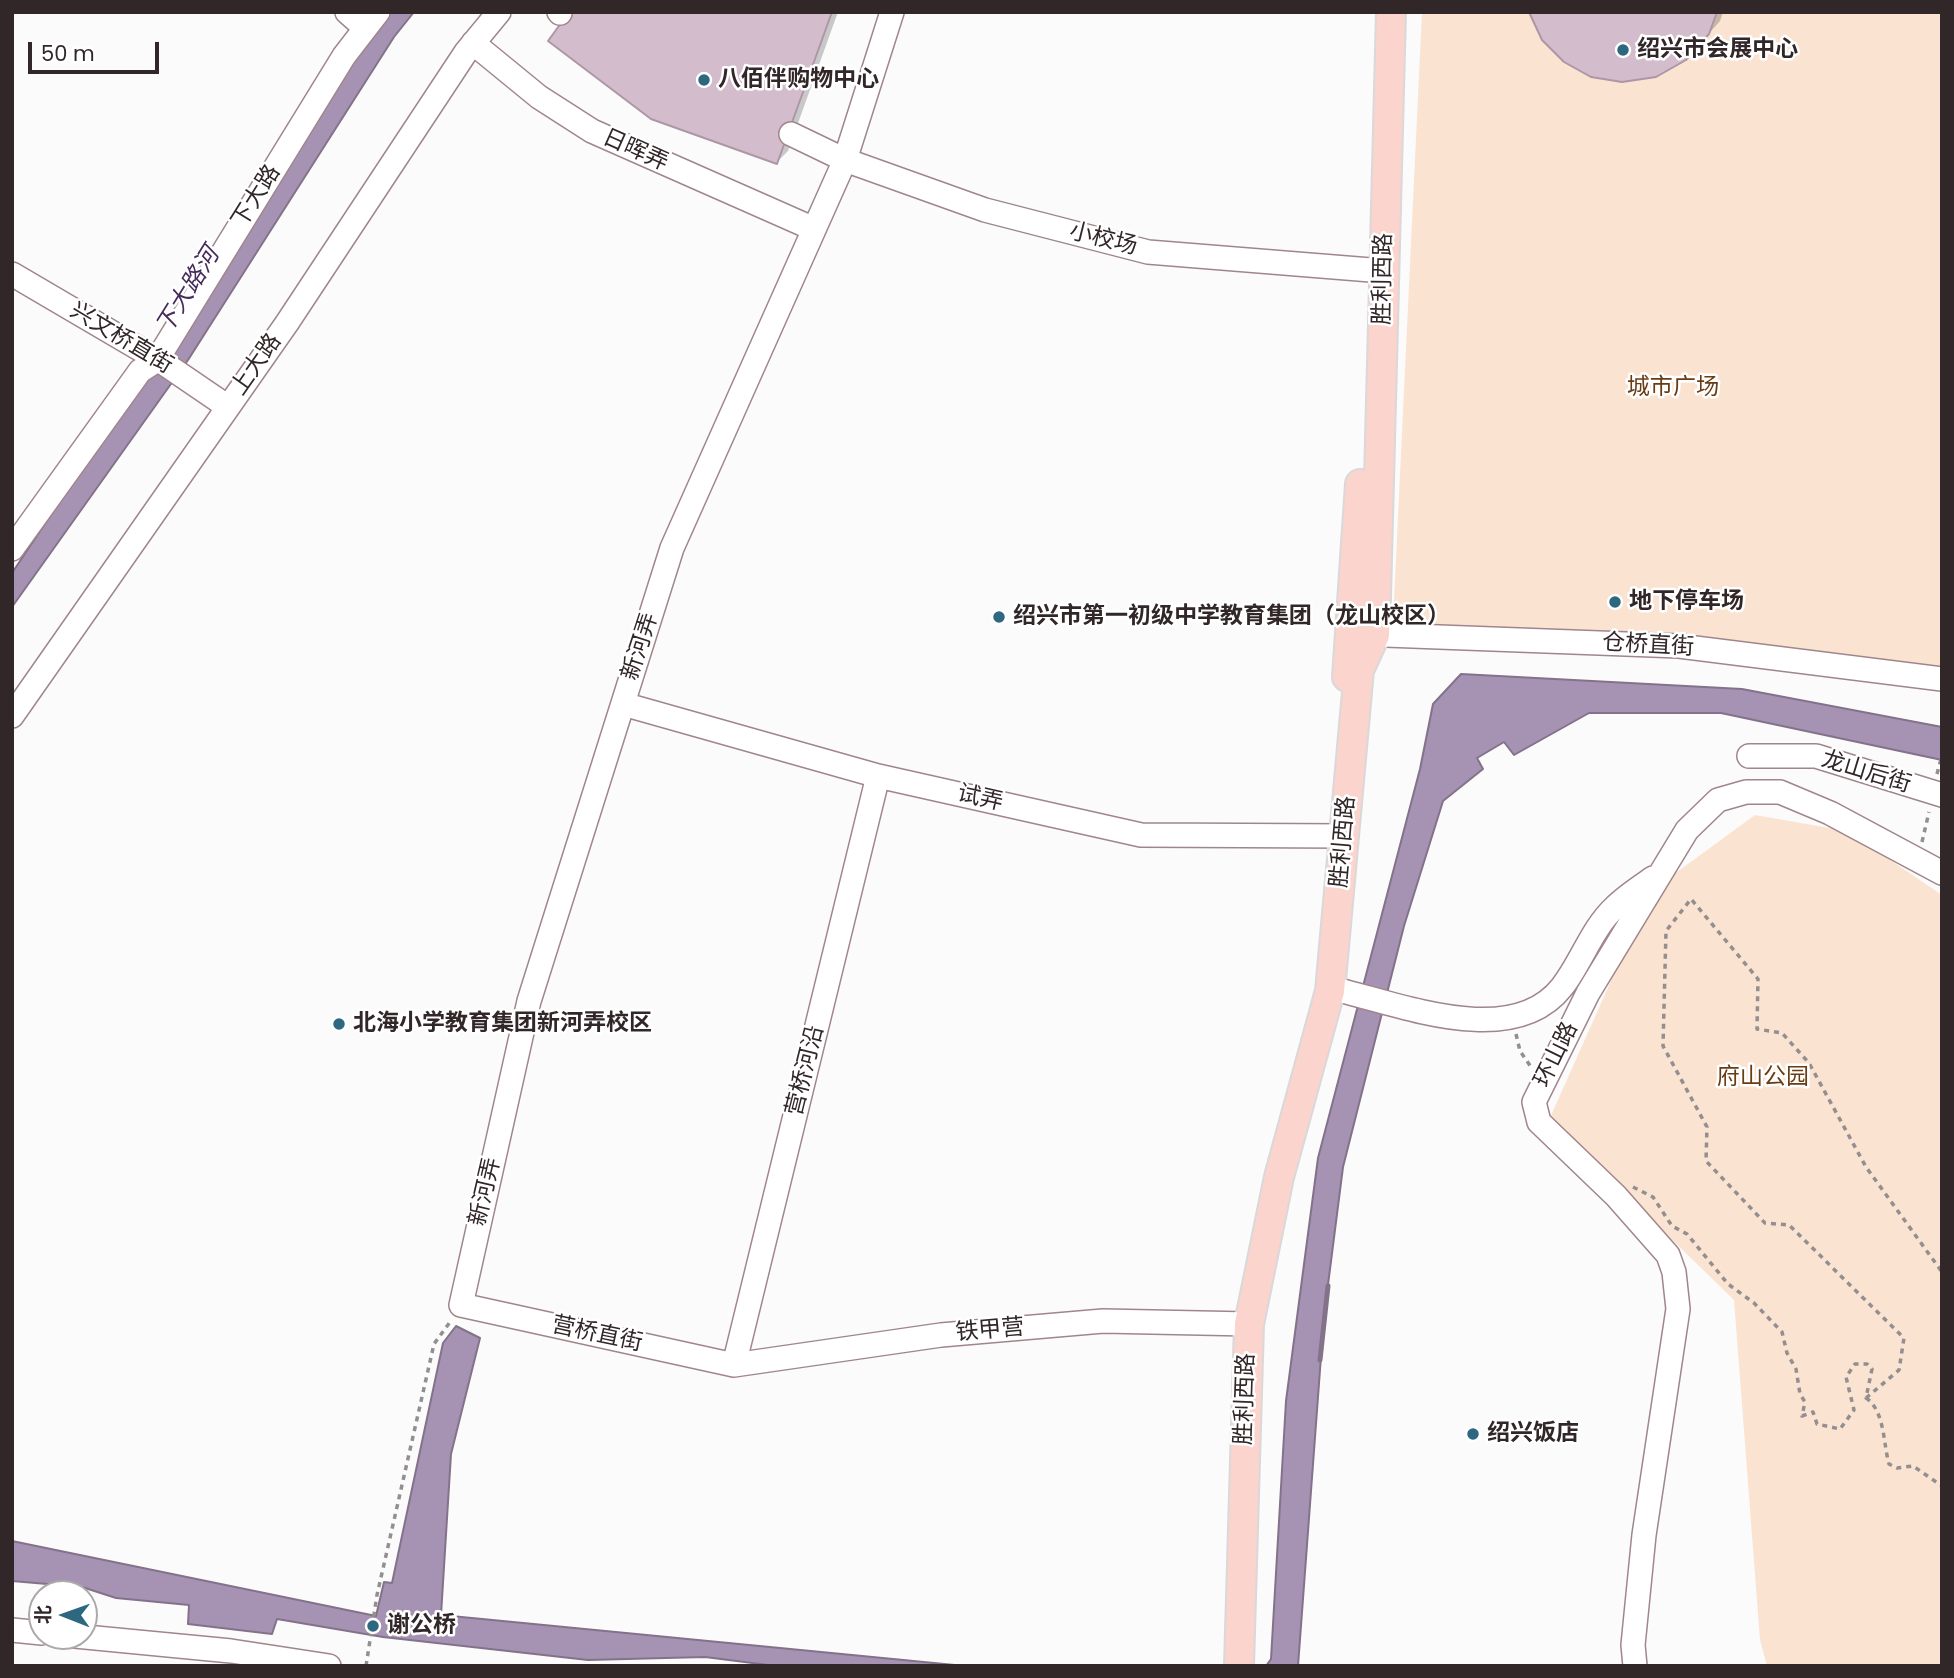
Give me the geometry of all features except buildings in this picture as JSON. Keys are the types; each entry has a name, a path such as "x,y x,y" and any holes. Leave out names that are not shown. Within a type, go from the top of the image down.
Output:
{"main road":[{"name":"胜利西路","path":"1364,635 1375,12"},
{"name":"胜利西路","path":"1224,1666 1242,1323 1263,1175 1318,989 1364,635 1391,12"},
{"name":"胜利西路","path":"1239,1666 1242,1323 1279,1177 1343,990 1339,836"}],"street":[{"path":"347,12 371,20"},
{"name":"上大路","path":"12,716 228,407 473,43 499,12"},
{"name":"新河弄","path":"461,1306 529,1001 672,548 845,160 892,12"},
{"name":"下大路","path":"12,549 139,371 159,361 344,56 371,20"},
{"name":"日晖弄","path":"473,43 539,97 592,131 814,229"},
{"name":"小校场","path":"790,134 845,160 985,210 1148,252 1371,270"},
{"name":"兴文桥直街","path":"12,274 159,361 228,407"},
{"name":"仓桥直街","path":"1364,635 1679,646 1942,679"},
{"name":"试弄","path":"623,705 878,776 1141,835 1339,836"},
{"name":"龙山后街","path":"1749,756 1816,757 1937,795"},
{"name":"营桥河沿","path":"734,1365 878,776"},
{"name":"环山路","path":"1635,1666 1633,1645 1644,1535 1678,1310 1674,1272 1668,1255 1658,1241 1616,1196 1539,1122 1534,1102 1588,993 1688,830 1718,800 1746,792 1780,792 1830,813 1942,873"},
{"path":"1343,990 1448,1017 1508,1018 1548,1000 1561,988 1613,908 1664,869"},
{"name":"营桥直街","path":"461,1306 734,1365"},
{"name":"铁甲营","path":"734,1365 941,1335 1103,1321 1242,1323"},
{"path":"98,1638 231,1651 329,1666"}],"path":[{"path":"1919,860 1937,795"},
{"path":"1866,1398 1899,1370 1904,1338 1789,1225 1765,1223 1706,1161 1707,1127 1663,1046 1666,931 1691,899 1758,979 1758,1029 1782,1033 1809,1063 1866,1167 1942,1272"},
{"path":"1508,1018 1526,1063 1540,1075"},
{"path":"1631,1186 1653,1198 1672,1226 1687,1234 1728,1284 1754,1303 1782,1332 1787,1353 1796,1369 1800,1394 1805,1402 1802,1416 1813,1412 1817,1424 1840,1429 1854,1410 1846,1377 1855,1364 1863,1363 1872,1369 1866,1398"},
{"path":"366,1666 377,1595 434,1344 461,1306"},
{"path":"1866,1398 1874,1404 1881,1423 1889,1464 1897,1468 1913,1466 1942,1486"}],"green space":[{"name":"城市广场","path":"1422,12 1942,12 1942,673 1392,643"},
{"name":"府山公园","path":"1755,815 1847,831 1942,895 1942,1666 1767,1666 1760,1640 1734,1300 1549,1120 1651,891"}],"shaded area":[{"path":"387,12 414,12 394,37 188,360 12,607 12,573"},
{"path":"1461,674 1742,689 1942,727 1942,760 1721,713 1589,713 1514,755 1504,742 1477,758 1483,769 1443,801 1404,926 1343,1167 1324,1316 1298,1666 1266,1666 1271,1659 1286,1401 1318,1158 1420,769 1433,704"},
{"path":"456,1326 480,1338 451,1454 441,1615 965,1666 776,1666 705,1657 588,1660 383,1637 277,1619 272,1634 188,1624 189,1605 116,1598 98,1592 98,1580 12,1581 12,1541 376,1616 384,1582 392,1583 443,1343"}],"waterway":[{"path":"1320,1360 1328,1286"}],"place":[{"name":"绍兴市会展中心","path":"1623,50"},
{"name":"八佰伴购物中心","path":"704,80"},
{"name":"地下停车场","path":"1615,602"},
{"name":"绍兴市第一初级中学教育集团（龙山校区）","path":"999,617"},
{"name":"北海小学教育集团新河弄校区","path":"339,1024"},
{"name":"绍兴饭店","path":"1473,1434"},
{"name":"谢公桥","path":"373,1626"}],"water label":[{"name":"下大路河","path":"189,291"}]}
